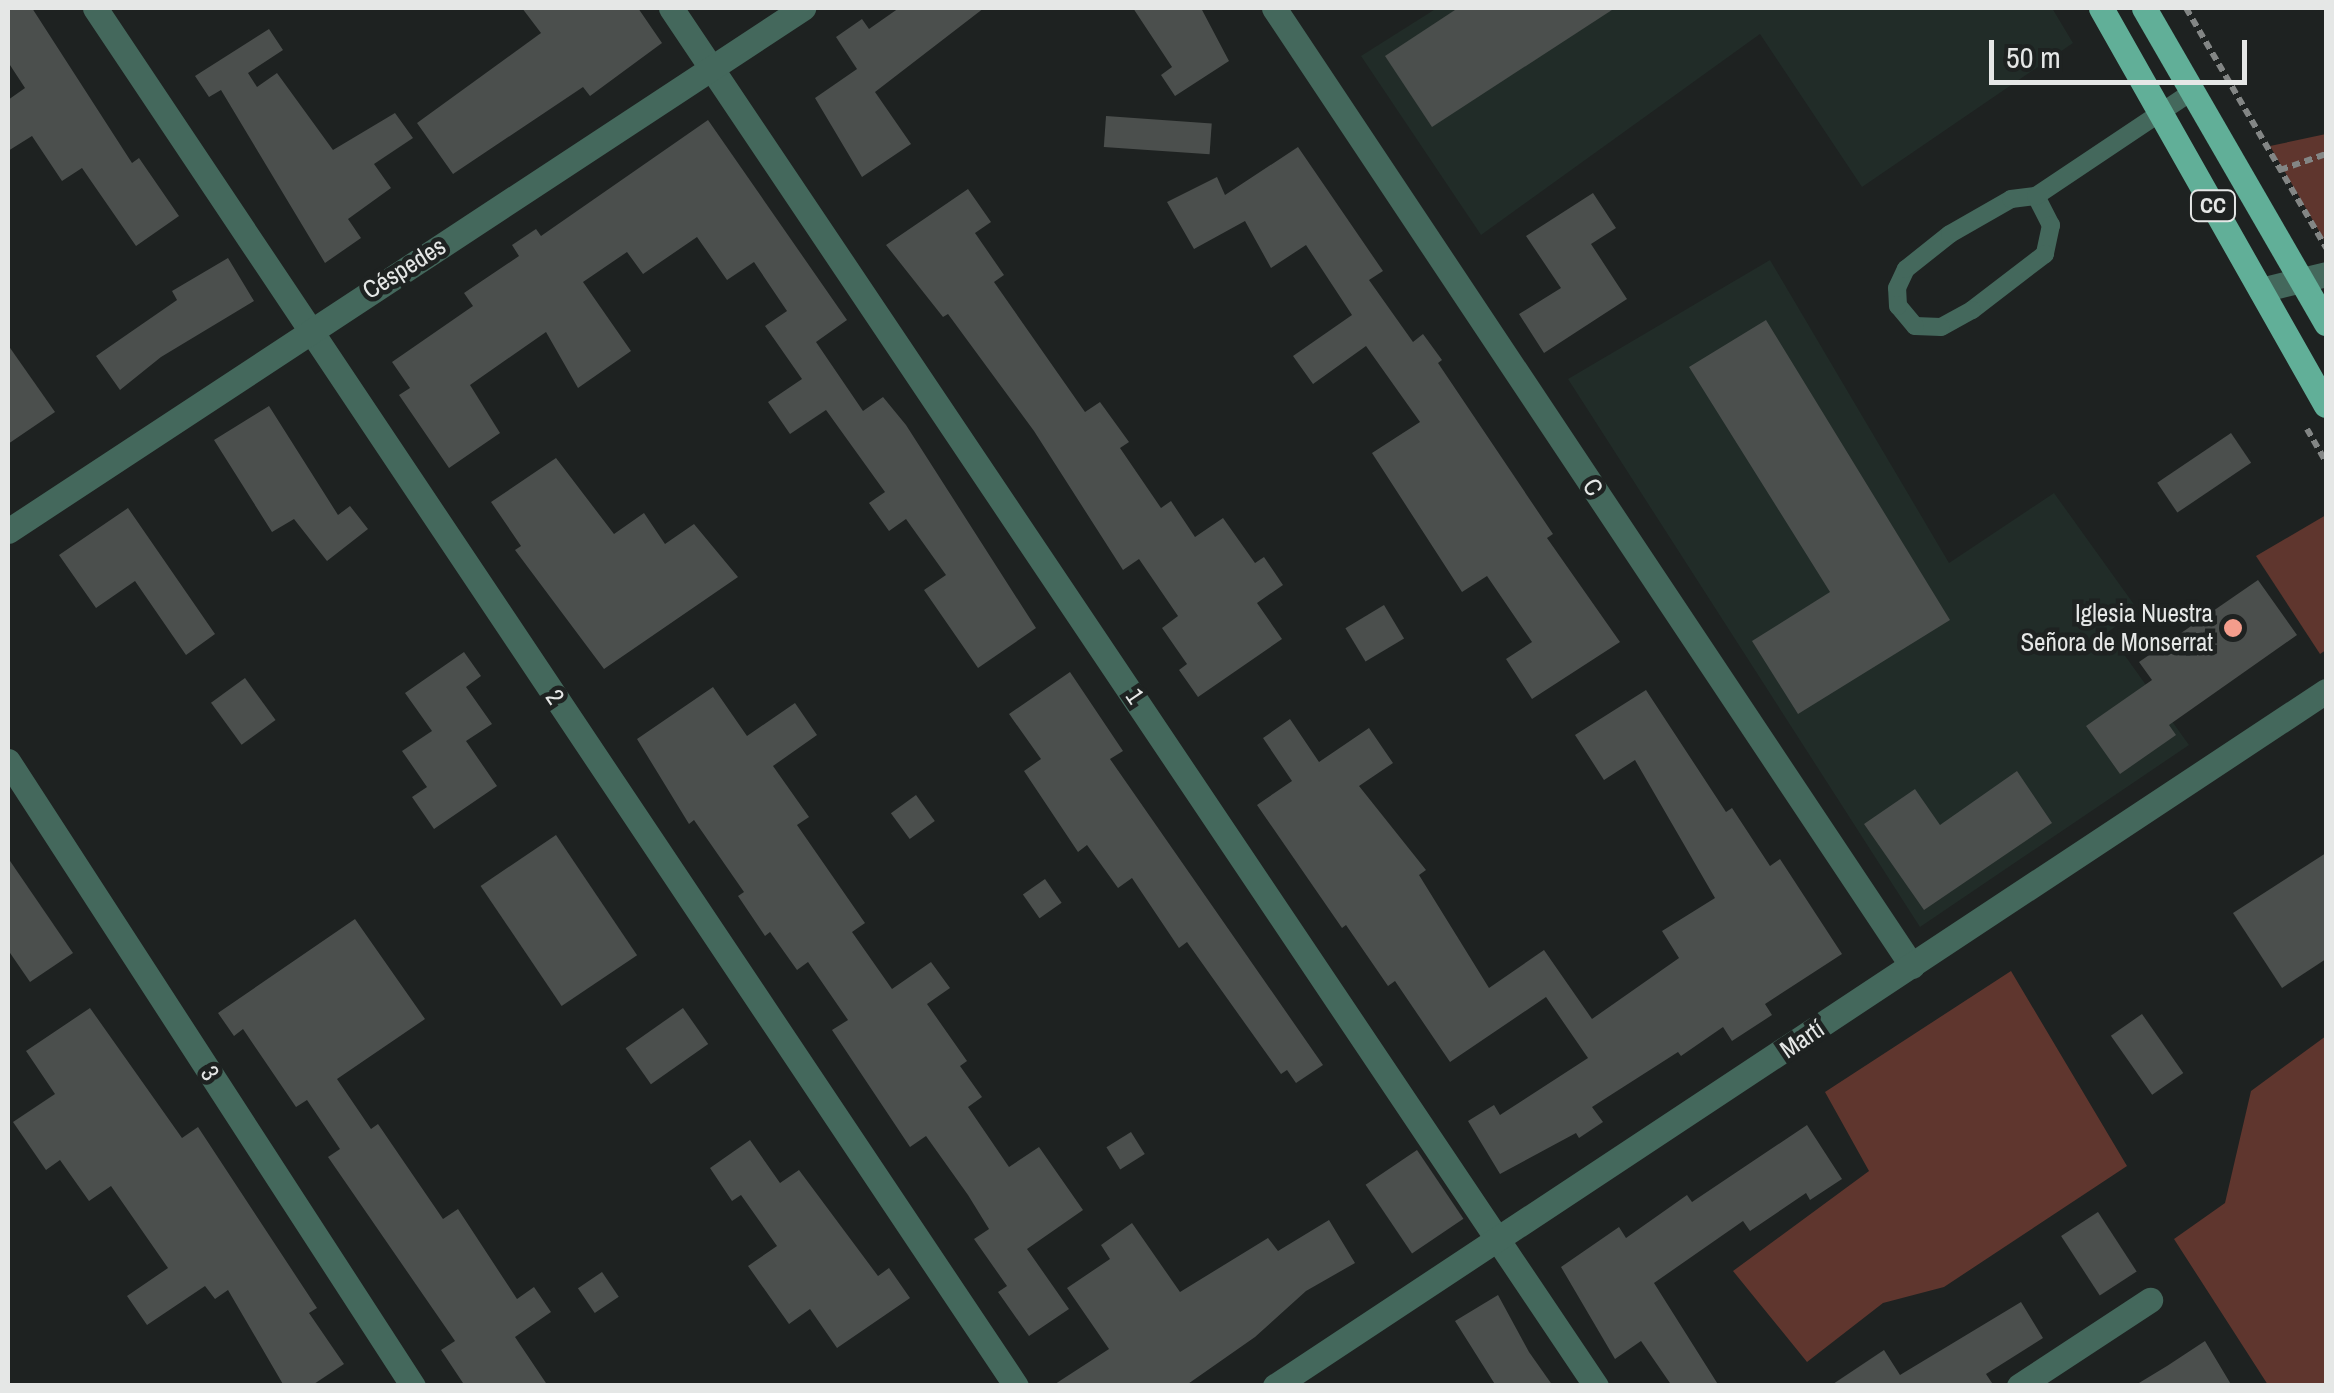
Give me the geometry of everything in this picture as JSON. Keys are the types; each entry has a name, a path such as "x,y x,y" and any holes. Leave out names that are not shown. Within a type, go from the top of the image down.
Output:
{"main road":[{"name":"CC","path":"2101,8 2326,405"},
{"name":"CC","path":"2144,8 2314,277 2326,323"}],"street":[{"name":"2","path":"94,8 1016,1386"},
{"name":"1","path":"671,8 1502,1239 1596,1386"},
{"name":"Céspedes","path":"8,532 308,328 712,71 803,8"},
{"name":"C","path":"1274,8 1912,966"},
{"path":"2260,290 2314,277"},
{"name":"Martí","path":"1275,1386 2326,691"},
{"name":"3","path":"8,761 413,1386"},
{"path":"2020,1386 2150,1300"}],"lane":[{"path":"2036,196 2051,225 2044,254 1972,310 1942,327 1915,326 1898,306 1896,288 1906,269 2011,199 2036,196 2193,91"}],"path":[{"path":"2186,8 2326,249"},
{"path":"2280,170 2324,155 2326,166"}],"shaded area":[{"path":"1437,8 2052,8 2073,43 1862,187 1760,34 1481,235 1361,56"},
{"path":"2326,134 2326,243 2270,146"},
{"path":"1770,260 1949,563 2054,493 2138,610 2108,632 2189,745 1920,927 1568,379"},
{"path":"2326,515 2326,650 2320,654 2256,556"},
{"path":"2011,971 2127,1166 1944,1287 1883,1303 1807,1362 1733,1271 1869,1171 1825,1092"},
{"path":"2326,1036 2326,1385 2268,1385 2174,1239 2225,1203 2251,1091"}],"building":[{"path":"8,8 32,8 132,163 139,158 179,216 136,246 82,168 62,181 32,136 8,151 8,100 25,88 8,62"},
{"path":"522,8 638,8 662,43 590,96 583,87 453,174 417,123 541,33"},
{"path":"899,8 984,8 875,92 911,144 862,177 815,98 857,69 836,37 862,19 869,29"},
{"path":"1133,8 1201,8 1229,61 1175,96 1161,75 1172,67"},
{"path":"1458,8 1615,8 1432,127 1385,56"},
{"path":"269,29 283,50 248,73 257,87 277,73 333,150 395,113 413,138 374,164 391,188 348,219 361,238 325,263 221,90 209,97 195,76"},
{"path":"1106,116 1212,123 1210,154 1104,147"},
{"path":"708,120 847,320 816,342 863,411 883,397 906,425 1036,628 978,668 924,590 946,575 906,519 889,531 869,503 885,492 826,410 790,434 768,402 802,379 765,326 787,311 754,262 727,280 697,237 643,274 627,252 583,282 631,351 578,388 546,332 470,385 500,433 449,468 399,395 410,388 392,362 473,306 464,293 519,256 512,245 536,229 541,236"},
{"path":"1298,147 1383,271 1369,280 1413,342 1423,334 1442,360 1438,363 1553,534 1547,538 1620,642 1532,699 1506,659 1532,642 1487,576 1462,592 1372,453 1420,422 1366,346 1313,384 1293,356 1352,315 1306,245 1271,268 1245,221 1194,249 1167,202 1217,177 1225,195"},
{"path":"968,189 991,222 975,233 1004,275 994,282 1085,412 1100,402 1129,442 1120,448 1161,508 1171,501 1195,537 1223,518 1255,563 1264,557 1283,585 1257,603 1282,639 1198,697 1179,670 1187,664 1162,628 1178,616 1139,559 1123,570 1034,431 948,314 943,317 886,245"},
{"path":"1593,193 1616,228 1591,244 1627,299 1544,353 1519,314 1561,288 1526,236"},
{"path":"228,258 254,301 161,357 120,390 96,356 177,300 172,291"},
{"path":"1766,320 1950,620 1798,714 1752,641 1830,592 1689,367"},
{"path":"8,345 55,412 8,444"},
{"path":"269,406 338,515 350,506 368,529 327,561 294,519 272,532 214,440"},
{"path":"2231,433 2251,463 2177,513 2157,483"},
{"path":"556,458 614,534 644,513 665,544 694,524 738,577 604,669 515,550 521,546 491,502"},
{"path":"128,508 215,634 186,655 135,581 96,608 59,555"},
{"path":"2258,580 2297,635 2169,725 2176,735 2120,774 2086,726 2152,680 2139,662"},
{"path":"1384,605 1404,638 1366,662 1345,628"},
{"path":"464,652 481,676 466,687 492,724 466,741 497,786 434,829 412,797 427,787 402,751 432,731 405,693"},
{"path":"1070,672 1123,751 1110,759 1323,1065 1296,1083 1287,1070 1281,1074 1187,942 1179,948 1132,878 1118,888 1087,845 1078,852 1024,771 1041,759 1009,714"},
{"path":"245,678 276,720 242,745 211,703"},
{"path":"713,687 747,736 795,703 817,735 773,766 809,817 797,825 865,923 852,932 892,989 931,962 950,988 927,1004 967,1061 960,1066 982,1097 968,1107 1009,1167 1039,1147 1083,1210 1027,1249 1069,1309 1029,1336 998,1292 1007,1286 974,1239 989,1229 968,1195 926,1136 910,1147 832,1030 848,1020 808,962 797,970 770,932 765,936 738,896 744,892 694,820 689,824 637,739"},
{"path":"1646,690 1726,812 1732,808 1770,866 1780,859 1842,954 1765,1004 1772,1015 1732,1041 1723,1027 1681,1056 1678,1052 1592,1107 1603,1122 1579,1138 1576,1133 1500,1174 1468,1121 1494,1105 1500,1115 1588,1058 1546,997 1450,1062 1395,981 1388,986 1346,925 1342,928 1257,805 1292,781 1263,738 1290,719 1319,762 1369,728 1393,763 1359,786 1426,870 1419,875 1489,988 1544,950 1592,1019 1679,958 1662,931 1715,898 1635,760 1604,780 1575,735"},
{"path":"2017,771 2052,823 1924,910 1864,824 1915,789 1940,825"},
{"path":"916,795 935,821 910,839 891,813"},
{"path":"556,835 637,955 562,1006 481,886"},
{"path":"2326,853 2326,959 2282,988 2233,913"},
{"path":"8,858 73,953 30,982 8,950"},
{"path":"1045,879 1062,903 1040,918 1023,894"},
{"path":"355,919 425,1019 337,1079 371,1129 378,1124 443,1219 458,1209 517,1299 534,1287 551,1312 515,1337 548,1386 465,1386 441,1350 455,1341 328,1157 340,1149 307,1100 296,1107 243,1029 234,1036 218,1013"},
{"path":"90,1008 182,1138 198,1127 317,1308 309,1313 344,1364 311,1386 284,1386 228,1290 215,1299 205,1286 147,1325 127,1296 168,1268 111,1186 89,1201 60,1160 46,1170 13,1122 55,1094 26,1051"},
{"path":"683,1008 708,1044 651,1084 626,1048"},
{"path":"2142,1014 2183,1073 2152,1095 2111,1036"},
{"path":"1807,1125 1842,1179 1810,1200 1806,1193 1750,1231 1743,1221 1654,1283 1719,1386 1672,1386 1641,1341 1615,1359 1561,1267 1619,1227 1626,1238 1687,1195 1692,1202"},
{"path":"1131,1132 1145,1154 1120,1169 1106,1147"},
{"path":"750,1140 780,1183 799,1170 878,1276 889,1268 910,1298 837,1348 810,1309 789,1324 748,1266 777,1246 741,1195 732,1201 710,1168"},
{"path":"1417,1150 1463,1219 1412,1253 1366,1185"},
{"path":"2098,1212 2137,1272 2100,1296 2061,1236"},
{"path":"1329,1220 1355,1263 1306,1291 1255,1337 1185,1386 1052,1386 1109,1349 1067,1288 1110,1259 1101,1245 1132,1223 1180,1292 1268,1238 1278,1251"},
{"path":"602,1272 619,1297 595,1313 578,1288"},
{"path":"1498,1295 1553,1386 1496,1386 1455,1321"},
{"path":"2021,1302 2043,1338 1986,1374 1994,1386 1830,1386 1884,1350 1900,1375"},
{"path":"2205,1341 2232,1386 2134,1386 2167,1366"}],"place":[{"name":"Iglesia Nuestra Señora de Monserrat","path":"2233,628"}]}
